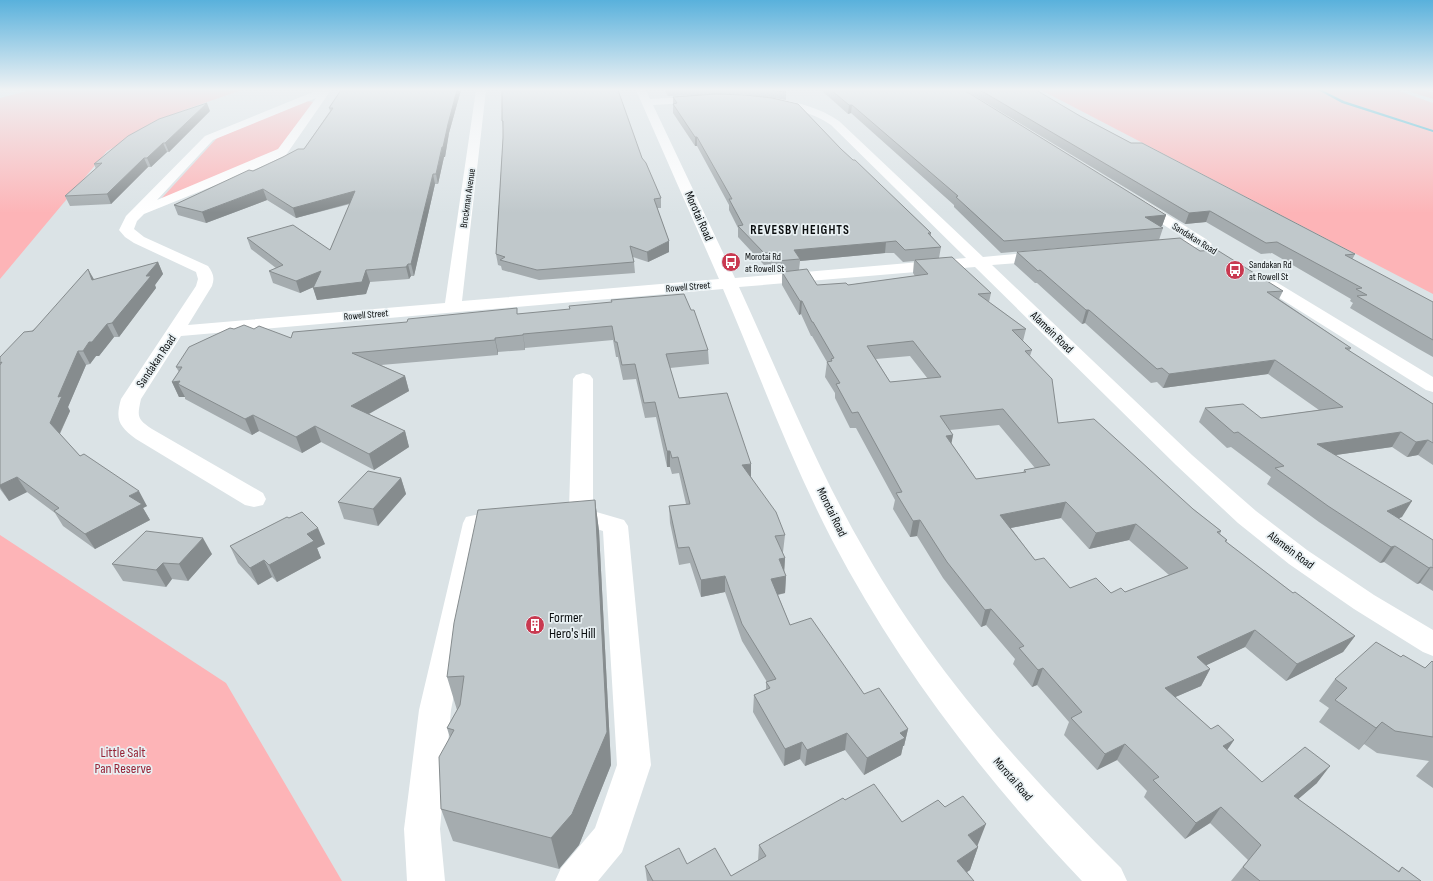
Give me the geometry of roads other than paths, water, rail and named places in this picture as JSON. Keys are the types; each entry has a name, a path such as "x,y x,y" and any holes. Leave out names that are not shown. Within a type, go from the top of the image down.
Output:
{"street":[{"name":"Sandakan Road","path":"226,131 209,138 138,212 126,230 130,234 148,244 202,268 206,274 204,286 131,399 128,410 128,418 133,426 144,434 254,499"},
{"name":"Sandakan Road","path":"138,212 278,155 289,144 298,131"},
{"name":"Brockman Avenue","path":"453,307 477,131"},
{"name":"Morotai Road","path":"660,131 827,505 857,560 905,640 938,688 982,743 1040,809 1108,881"},
{"name":"Alamein Road","path":"842,131 1189,465 1247,517 1298,557 1364,602 1433,644"},
{"name":"Sandakan Road","path":"1128,197 1207,246 1142,247"},
{"name":"Rowell Street","path":"176,331 1064,254"},
{"path":"1249,272 1433,386"},
{"path":"581,516 582,379"},
{"path":"426,881 422,829 435,710 475,523 581,516 615,526 634,765 608,839 574,881"}],"place":[{"name":"Morotai Rd at Rowell St","path":"731,262"},
{"name":"Sandakan Rd at Rowell St","path":"1235,270"},
{"name":"Former Hero's Hill","path":"535,625"}],"district":[{"name":"REVESBY HEIGHTS","path":"800,229"}],"park label":[{"name":"Little Salt Pan Reserve","path":"123,760"}]}
